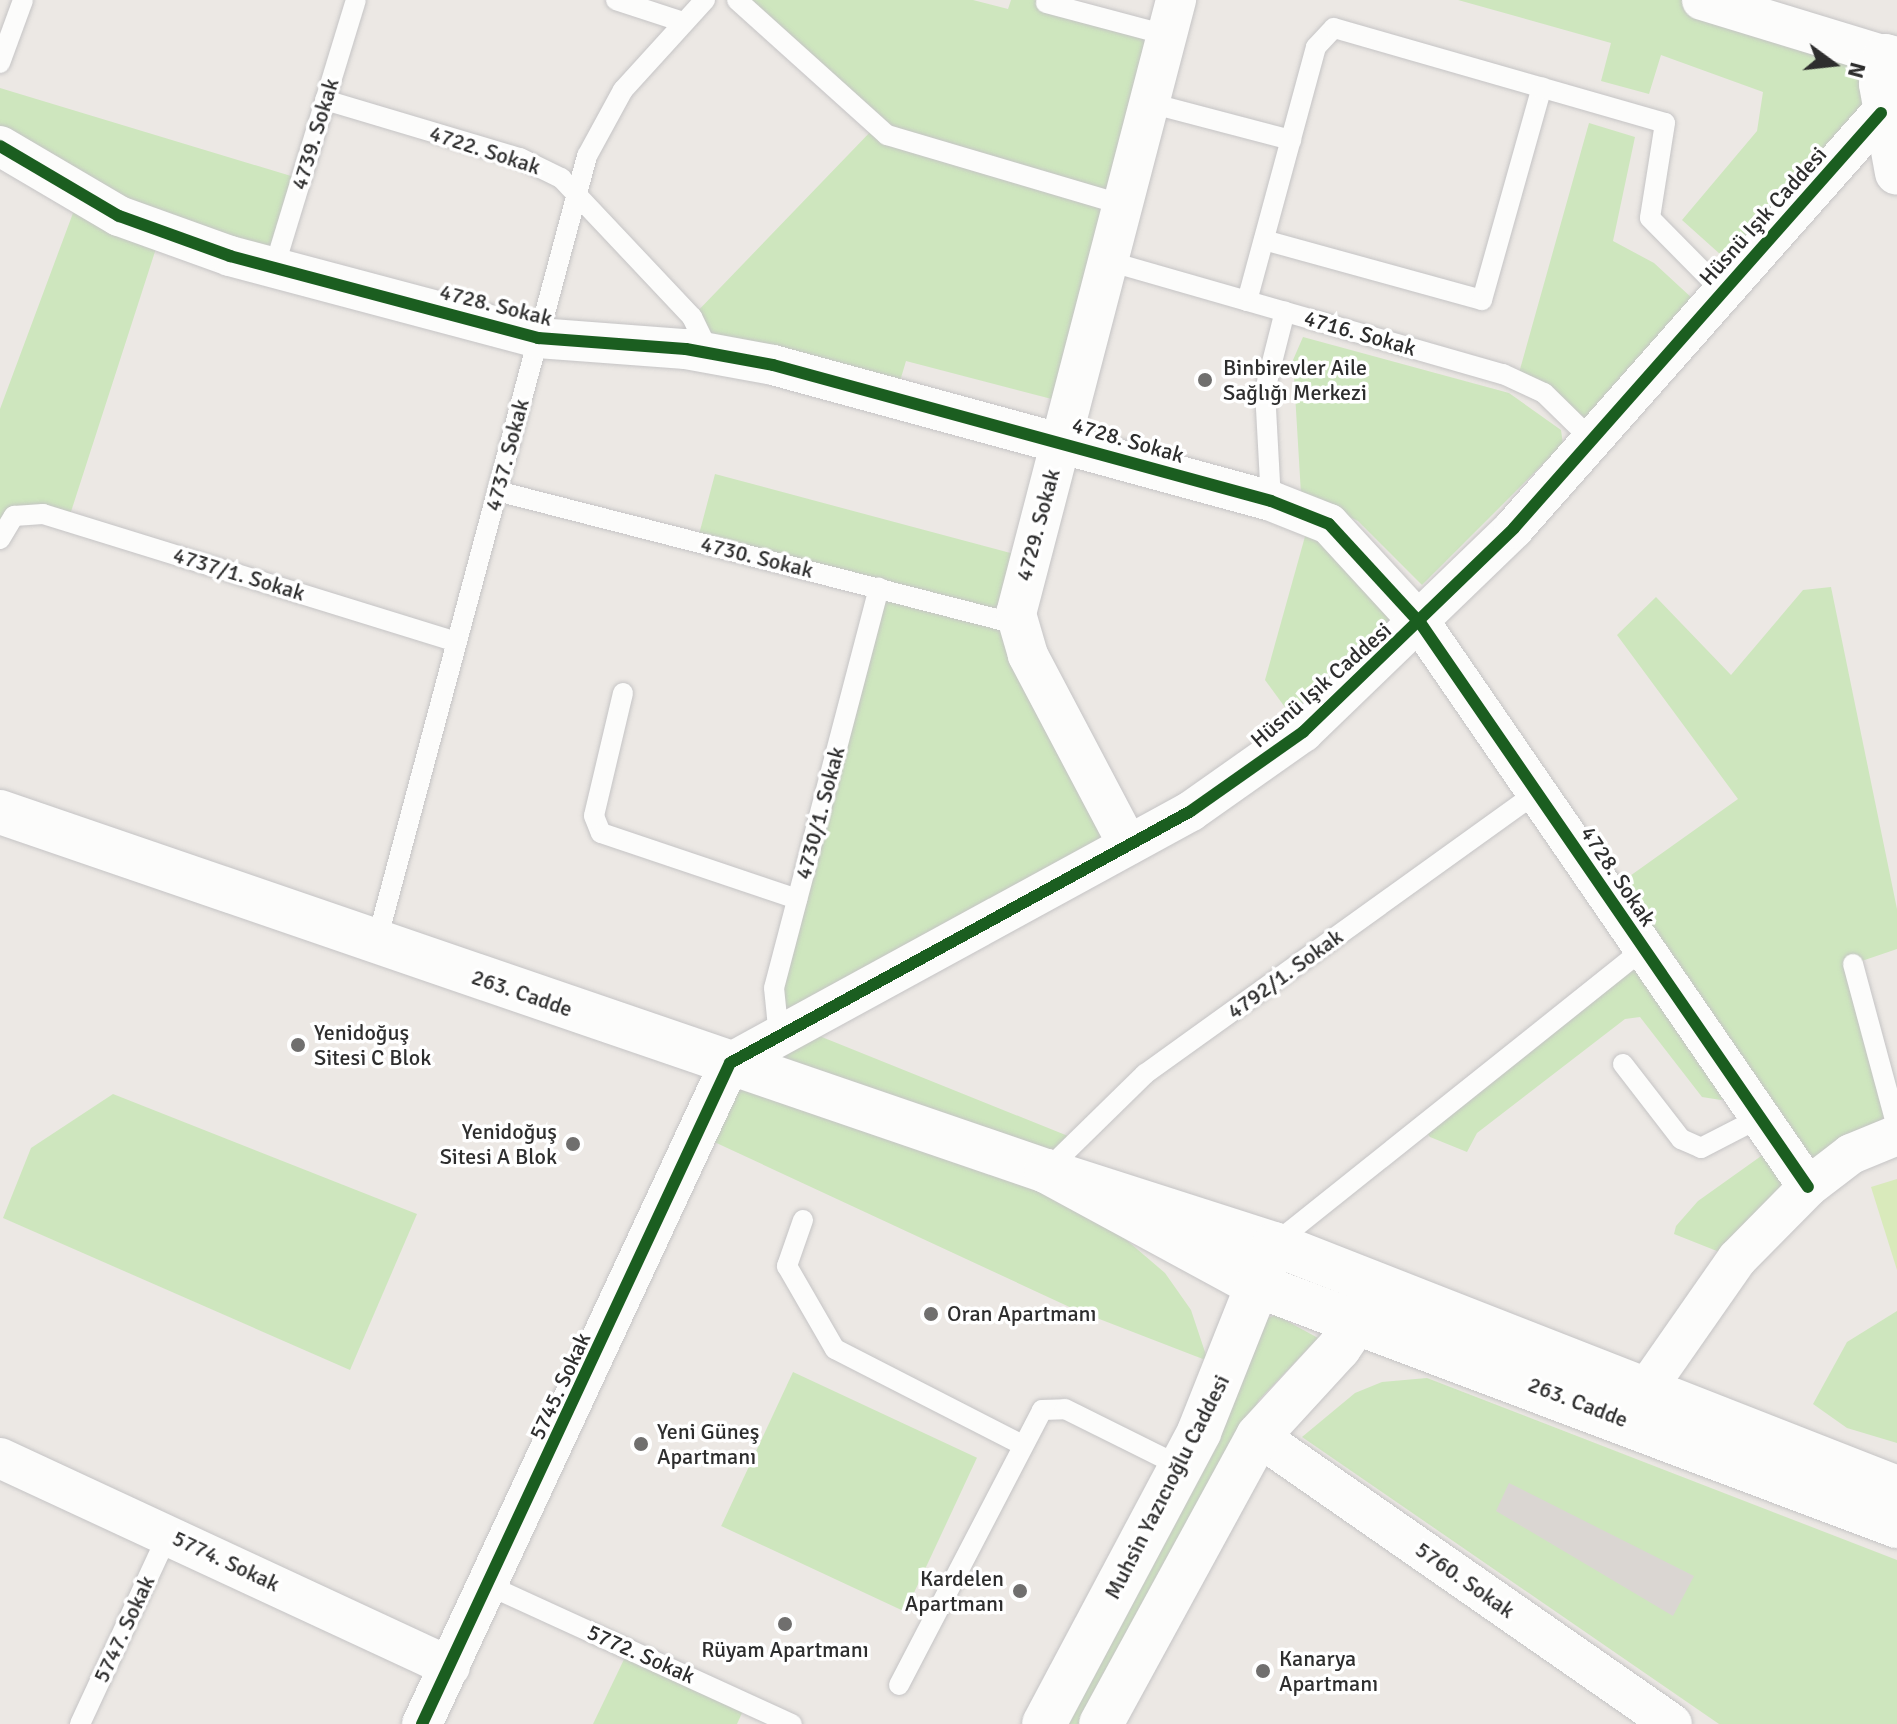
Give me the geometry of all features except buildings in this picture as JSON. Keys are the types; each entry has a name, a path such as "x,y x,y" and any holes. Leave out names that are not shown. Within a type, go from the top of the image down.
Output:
{"main road":[{"path":"1891,58 1881,113 1897,173"},
{"name":"263. Cadde","path":"0,812 376,944 1046,1171 1256,1285 1897,1526"},
{"path":"1046,1171 1274,1244 1379,1282 1897,1488"},
{"name":"Muhsin Yazıcıoğlu Caddesi","path":"1044,1724 1182,1467 1274,1244"},
{"path":"1101,1724 1258,1436 1359,1324 1379,1282"}],"street":[{"path":"1702,0 1891,58"},
{"name":"4729. Sokak","path":"1016,624 1171,18"},
{"name":"Hüsnü Işık Caddesi","path":"730,1063 1128,845 1293,739 1421,624 1592,440 1881,113"},
{"name":"4728. Sokak","path":"0,146 119,216 274,268 538,338 709,352 1061,441 1271,501 1344,534 1421,624 1808,1187"},
{"path":"1016,624 1128,845"},
{"name":"5745. Sokak","path":"422,1724 490,1586 730,1063"},
{"path":"1647,1388 1737,1259 1808,1187 1851,1154 1897,1135"},
{"name":"5760. Sokak","path":"1258,1436 1672,1724"},
{"name":"5774. Sokak","path":"0,1458 450,1667"}],"lane":[{"path":"0,63 23,0"},
{"name":"4739. Sokak","path":"274,268 356,0"},
{"path":"616,0 683,22"},
{"name":"4737. Sokak","path":"376,944 577,191 623,90 705,0"},
{"path":"737,0 887,135 1123,205"},
{"path":"1046,3 1171,18"},
{"path":"1247,301 1291,140 1326,30 1665,123 1650,218 1723,292"},
{"path":"1264,240 1482,300 1542,87"},
{"name":"4722. Sokak","path":"325,100 520,158 577,191 692,317 709,352"},
{"path":"1150,103 1291,140"},
{"name":"4716. Sokak","path":"1108,261 1526,383 1592,440"},
{"path":"1271,501 1265,390 1285,311"},
{"name":"4730. Sokak","path":"497,491 1016,624"},
{"name":"4737/1. Sokak","path":"0,539 20,513 55,517 457,642"},
{"name":"4730/1. Sokak","path":"779,1037 770,1004 879,588"},
{"path":"623,693 595,810 597,829 797,899"},
{"name":"4792/1. Sokak","path":"1046,1171 1145,1074 1537,792"},
{"path":"1274,1244 1644,949"},
{"path":"1853,964 1897,1127"},
{"path":"1623,1064 1681,1139 1701,1148 1761,1117"},
{"path":"803,1220 787,1266 835,1349 1019,1443"},
{"path":"899,1685 1019,1443 1036,1415 1055,1407 1182,1467"},
{"name":"5747. Sokak","path":"80,1724 168,1534"},
{"name":"5772. Sokak","path":"490,1586 792,1724"}],"green space":[{"path":"737,0 973,0 1008,9 1011,0 1034,0 1166,35 1071,404 906,361 895,398 734,355 692,317 875,127"},
{"path":"1458,0 1702,0 1885,56 1881,84 1740,272 1682,220 1757,131 1763,92 1661,55 1649,94 1601,81 1611,43"},
{"path":"0,88 301,179 274,268 161,233 68,521 0,524 0,409 79,197 0,146"},
{"path":"1589,123 1635,137 1613,241 1654,263 1706,311 1592,440 1517,380"},
{"path":"1303,337 1509,393 1561,430 1563,444 1422,585 1358,521 1301,494 1293,360"},
{"path":"715,474 1029,558 1019,596 1128,845 797,1027 1073,1138 1046,1171 1165,1273 1191,1310 1208,1361 1076,1310 697,1134 771,1018 879,589 697,542"},
{"path":"1311,515 1421,624 1303,732 1265,680"},
{"path":"1831,587 1897,909 1897,949 1853,964 1897,1127 1737,1259 1674,1234 1676,1226 1698,1201 1778,1144 1740,1088 1721,1100 1702,1097 1640,1017 1625,1019 1477,1133 1467,1152 1430,1137 1423,1128 1644,949 1606,893 1738,799 1617,635 1656,597 1731,675 1803,590"},
{"path":"113,1094 417,1214 350,1370 3,1218 31,1148"},
{"path":"1897,1179 1897,1270 1871,1187"},
{"path":"1897,1311 1897,1443 1847,1428 1813,1404 1847,1342"},
{"path":"1276,1315 1318,1338 1259,1400 1080,1724 1066,1724 1267,1318"},
{"path":"793,1372 977,1458 905,1612 721,1526"},
{"path":"1427,1378 1897,1560 1897,1724 1719,1724 1302,1437 1355,1393 1382,1382"},
{"path":"629,1649 747,1702 737,1724 593,1724"}],"shaded area":[{"path":"1509,1483 1694,1576 1673,1616 1496,1511"}],"cycle path":[{"path":"422,1724 730,1063 1191,811 1303,732 1514,528 1881,113"},
{"path":"0,146 119,216 230,256 538,338 686,349 773,365 1271,501 1329,524 1421,624 1808,1187"}],"place":[{"name":"Binbirevler Aile Sağlığı Merkezi","path":"1205,380"},
{"name":"Yenidoğuş Sitesi C Blok","path":"298,1045"},
{"name":"Yenidoğuş Sitesi A Blok","path":"573,1144"},
{"name":"Oran Apartmanı","path":"931,1314"},
{"name":"Yeni Güneş Apartmanı","path":"641,1444"},
{"name":"Kardelen Apartmanı","path":"1020,1591"},
{"name":"Rüyam Apartmanı","path":"785,1624"},
{"name":"Kanarya Apartmanı","path":"1263,1671"}]}
